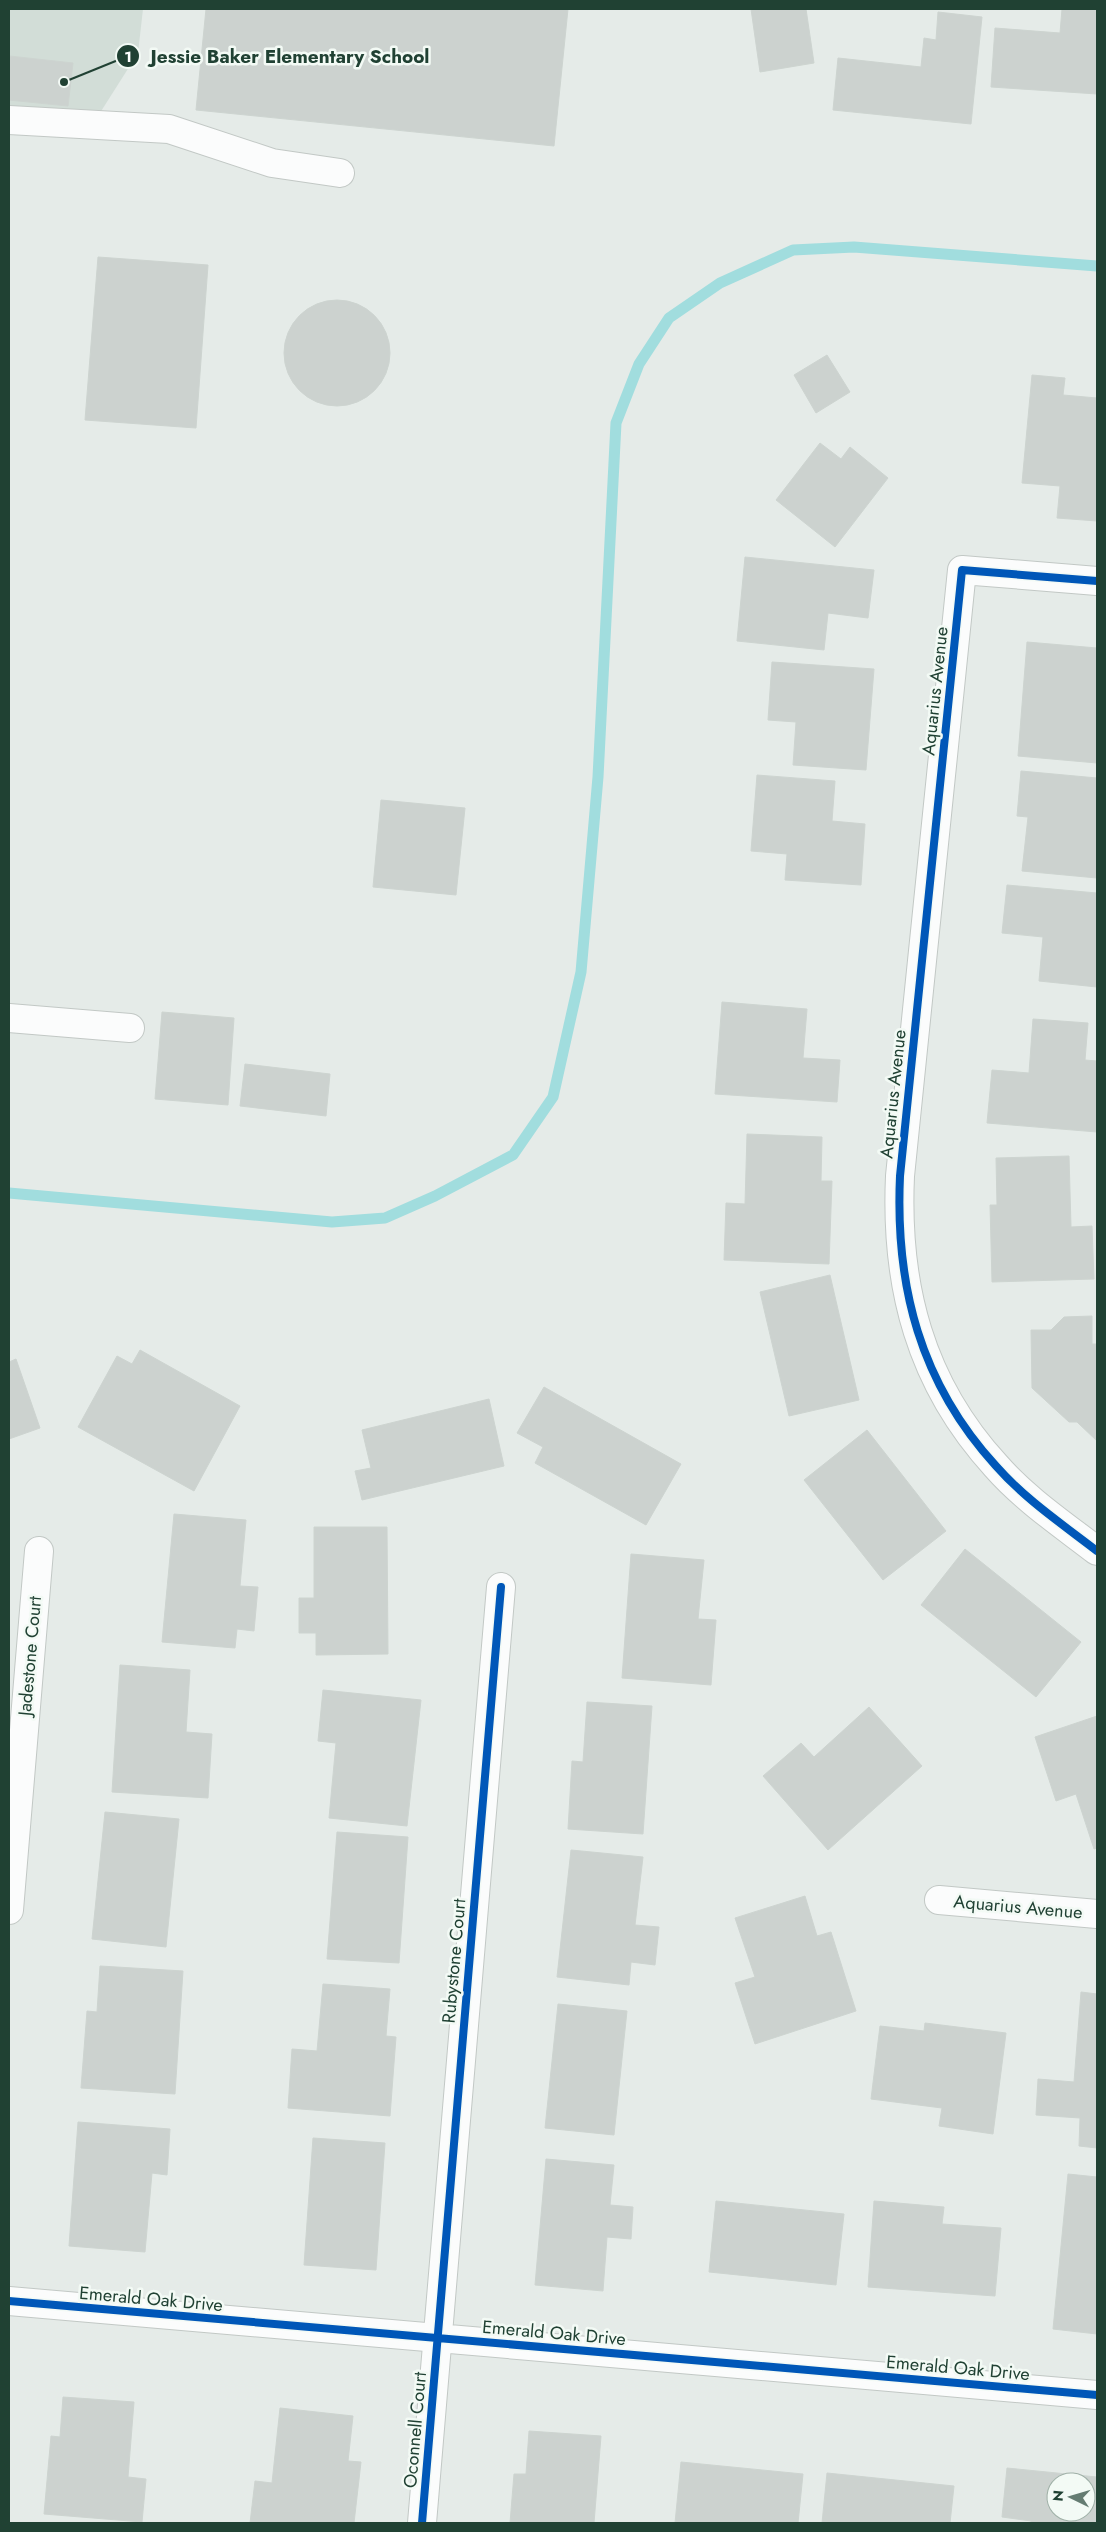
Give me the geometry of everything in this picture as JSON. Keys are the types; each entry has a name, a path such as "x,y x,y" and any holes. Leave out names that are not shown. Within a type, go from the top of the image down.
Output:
{"street":[{"path":"9,120 169,129 272,163 340,173"},
{"name":"Aquarius Avenue","path":"1097,581 962,570 900,1176 898,1221 902,1267 910,1308 924,1351 943,1393 967,1432 996,1467 1030,1499 1097,1551"},
{"path":"9,1018 130,1028"},
{"name":"Jadestone Court","path":"9,1910 39,1551"},
{"name":"Rubystone Court","path":"438,2338 501,1587"},
{"name":"Aquarius Avenue","path":"939,1900 1097,1914"},
{"name":"Emerald Oak Drive","path":"9,2301 1097,2395"},
{"name":"Oconnell Court","path":"422,2523 438,2338"}],"shaded area":[{"path":"9,9 143,9 138,53 98,116 9,110"}],"building":[{"path":"206,9 568,9 554,146 196,110"},
{"path":"751,9 806,9 814,63 760,72"},
{"path":"1062,9 1097,9 1097,94 991,87 995,28 1060,33"},
{"path":"938,12 982,17 971,124 833,110 838,58 921,67 924,38 936,40"},
{"path":"9,56 73,63 68,106 9,100"},
{"path":"98,257 208,265 196,428 85,420"},
{"path":"337,300 357,304 374,316 386,333 390,353 386,373 374,390 357,402 337,406 317,402 300,390 288,373 284,353 288,333 300,316 317,304"},
{"path":"827,355 850,392 816,413 794,375"},
{"path":"1032,375 1065,378 1063,395 1097,398 1097,521 1057,518 1060,486 1022,483"},
{"path":"820,443 841,459 850,447 888,478 835,547 776,500"},
{"path":"745,557 874,570 868,618 828,613 824,650 737,641"},
{"path":"1027,642 1097,648 1097,763 1018,756"},
{"path":"772,662 874,669 866,770 793,765 796,722 768,720"},
{"path":"1021,771 1097,778 1097,878 1022,871 1028,817 1017,816"},
{"path":"757,775 835,781 832,821 865,824 861,885 785,880 787,854 751,851"},
{"path":"381,800 465,808 456,895 373,887"},
{"path":"1007,885 1097,893 1097,987 1039,981 1043,937 1002,933"},
{"path":"722,1002 807,1009 803,1058 840,1060 837,1102 715,1094"},
{"path":"162,1012 234,1018 228,1105 155,1099"},
{"path":"1033,1019 1088,1023 1085,1060 1097,1061 1097,1132 987,1123 992,1070 1029,1073"},
{"path":"245,1064 330,1074 326,1116 240,1106"},
{"path":"747,1134 822,1137 821,1181 832,1181 829,1264 724,1260 726,1203 745,1204"},
{"path":"1069,1156 1071,1227 1092,1226 1094,1279 992,1282 990,1205 997,1205 996,1158"},
{"path":"830,1275 859,1400 789,1416 760,1292"},
{"path":"1092,1316 1092,1344 1097,1344 1097,1441 1077,1422 1069,1422 1032,1388 1031,1330 1051,1330 1064,1317"},
{"path":"140,1350 240,1406 194,1491 78,1427 117,1356 132,1364"},
{"path":"16,1359 40,1428 9,1439 9,1362"},
{"path":"544,1387 681,1464 646,1525 535,1463 543,1447 517,1433"},
{"path":"489,1399 504,1466 362,1500 355,1471 371,1468 362,1430"},
{"path":"867,1430 946,1531 883,1580 804,1480"},
{"path":"174,1514 246,1520 240,1586 258,1587 254,1631 237,1629 235,1648 162,1642"},
{"path":"314,1527 387,1527 388,1654 316,1655 316,1633 299,1633 299,1598 314,1598"},
{"path":"965,1549 1081,1642 1036,1697 921,1605"},
{"path":"631,1554 704,1560 698,1619 716,1620 711,1685 622,1678"},
{"path":"120,1665 190,1670 186,1732 212,1734 208,1798 112,1792"},
{"path":"323,1690 421,1700 407,1826 329,1818 336,1743 318,1741"},
{"path":"587,1702 652,1706 643,1834 568,1829 572,1761 583,1762"},
{"path":"869,1707 922,1766 828,1850 763,1776 801,1743 814,1757"},
{"path":"1097,1716 1097,1848 1094,1849 1076,1794 1056,1801 1035,1737"},
{"path":"105,1812 179,1819 166,1947 92,1939"},
{"path":"337,1832 408,1837 399,1963 327,1959"},
{"path":"571,1850 643,1857 635,1925 659,1927 655,1965 631,1962 629,1985 557,1977"},
{"path":"805,1896 817,1936 831,1932 856,2011 755,2044 735,1983 755,1977 735,1918"},
{"path":"100,1966 183,1971 175,2094 81,2088 87,2011 97,2012"},
{"path":"323,1984 390,1989 386,2036 396,2037 390,2116 288,2108 292,2049 317,2051"},
{"path":"1081,1992 1097,1994 1097,2148 1079,2146 1080,2118 1036,2115 1038,2079 1074,2082"},
{"path":"558,2004 627,2011 614,2135 545,2128"},
{"path":"925,2023 1006,2033 993,2134 939,2126 942,2108 871,2099 880,2026 924,2031"},
{"path":"78,2122 170,2129 167,2175 152,2173 145,2252 69,2246"},
{"path":"313,2138 385,2143 376,2270 304,2265"},
{"path":"546,2159 614,2165 610,2205 633,2207 631,2239 607,2237 603,2291 535,2285"},
{"path":"1068,2174 1097,2177 1097,2334 1053,2329"},
{"path":"716,2201 844,2214 836,2285 709,2272"},
{"path":"874,2201 944,2207 942,2224 1001,2228 995,2296 868,2287"},
{"path":"63,2397 134,2402 128,2477 146,2479 142,2522 44,2514 51,2436 60,2437"},
{"path":"280,2408 353,2416 348,2461 361,2462 354,2523 250,2523 255,2481 272,2483"},
{"path":"529,2431 601,2436 594,2523 510,2523 514,2474 526,2474"},
{"path":"681,2462 803,2474 798,2523 675,2523"},
{"path":"1007,2468 1047,2472 1046,2522 1096,2522 1097,2477 1097,2523 1031,2523 1031,2521 1002,2517"},
{"path":"827,2473 954,2486 950,2523 822,2523"}],"waterway":[{"path":"9,1193 332,1222 385,1218 435,1196 513,1155 553,1097 581,972 598,777 616,423 639,364 669,318 720,283 793,250 854,247 1097,266"}],"cycle path":[{"path":"1097,581 962,570 900,1176 902,1256 908,1294 918,1331 931,1367 948,1401 970,1434 1007,1478 1044,1511 1097,1551"},
{"path":"422,2523 501,1587"},
{"path":"9,2301 1097,2395"}],"place":[{"name":"Jessie Baker Elementary School","path":"64,82"}]}
